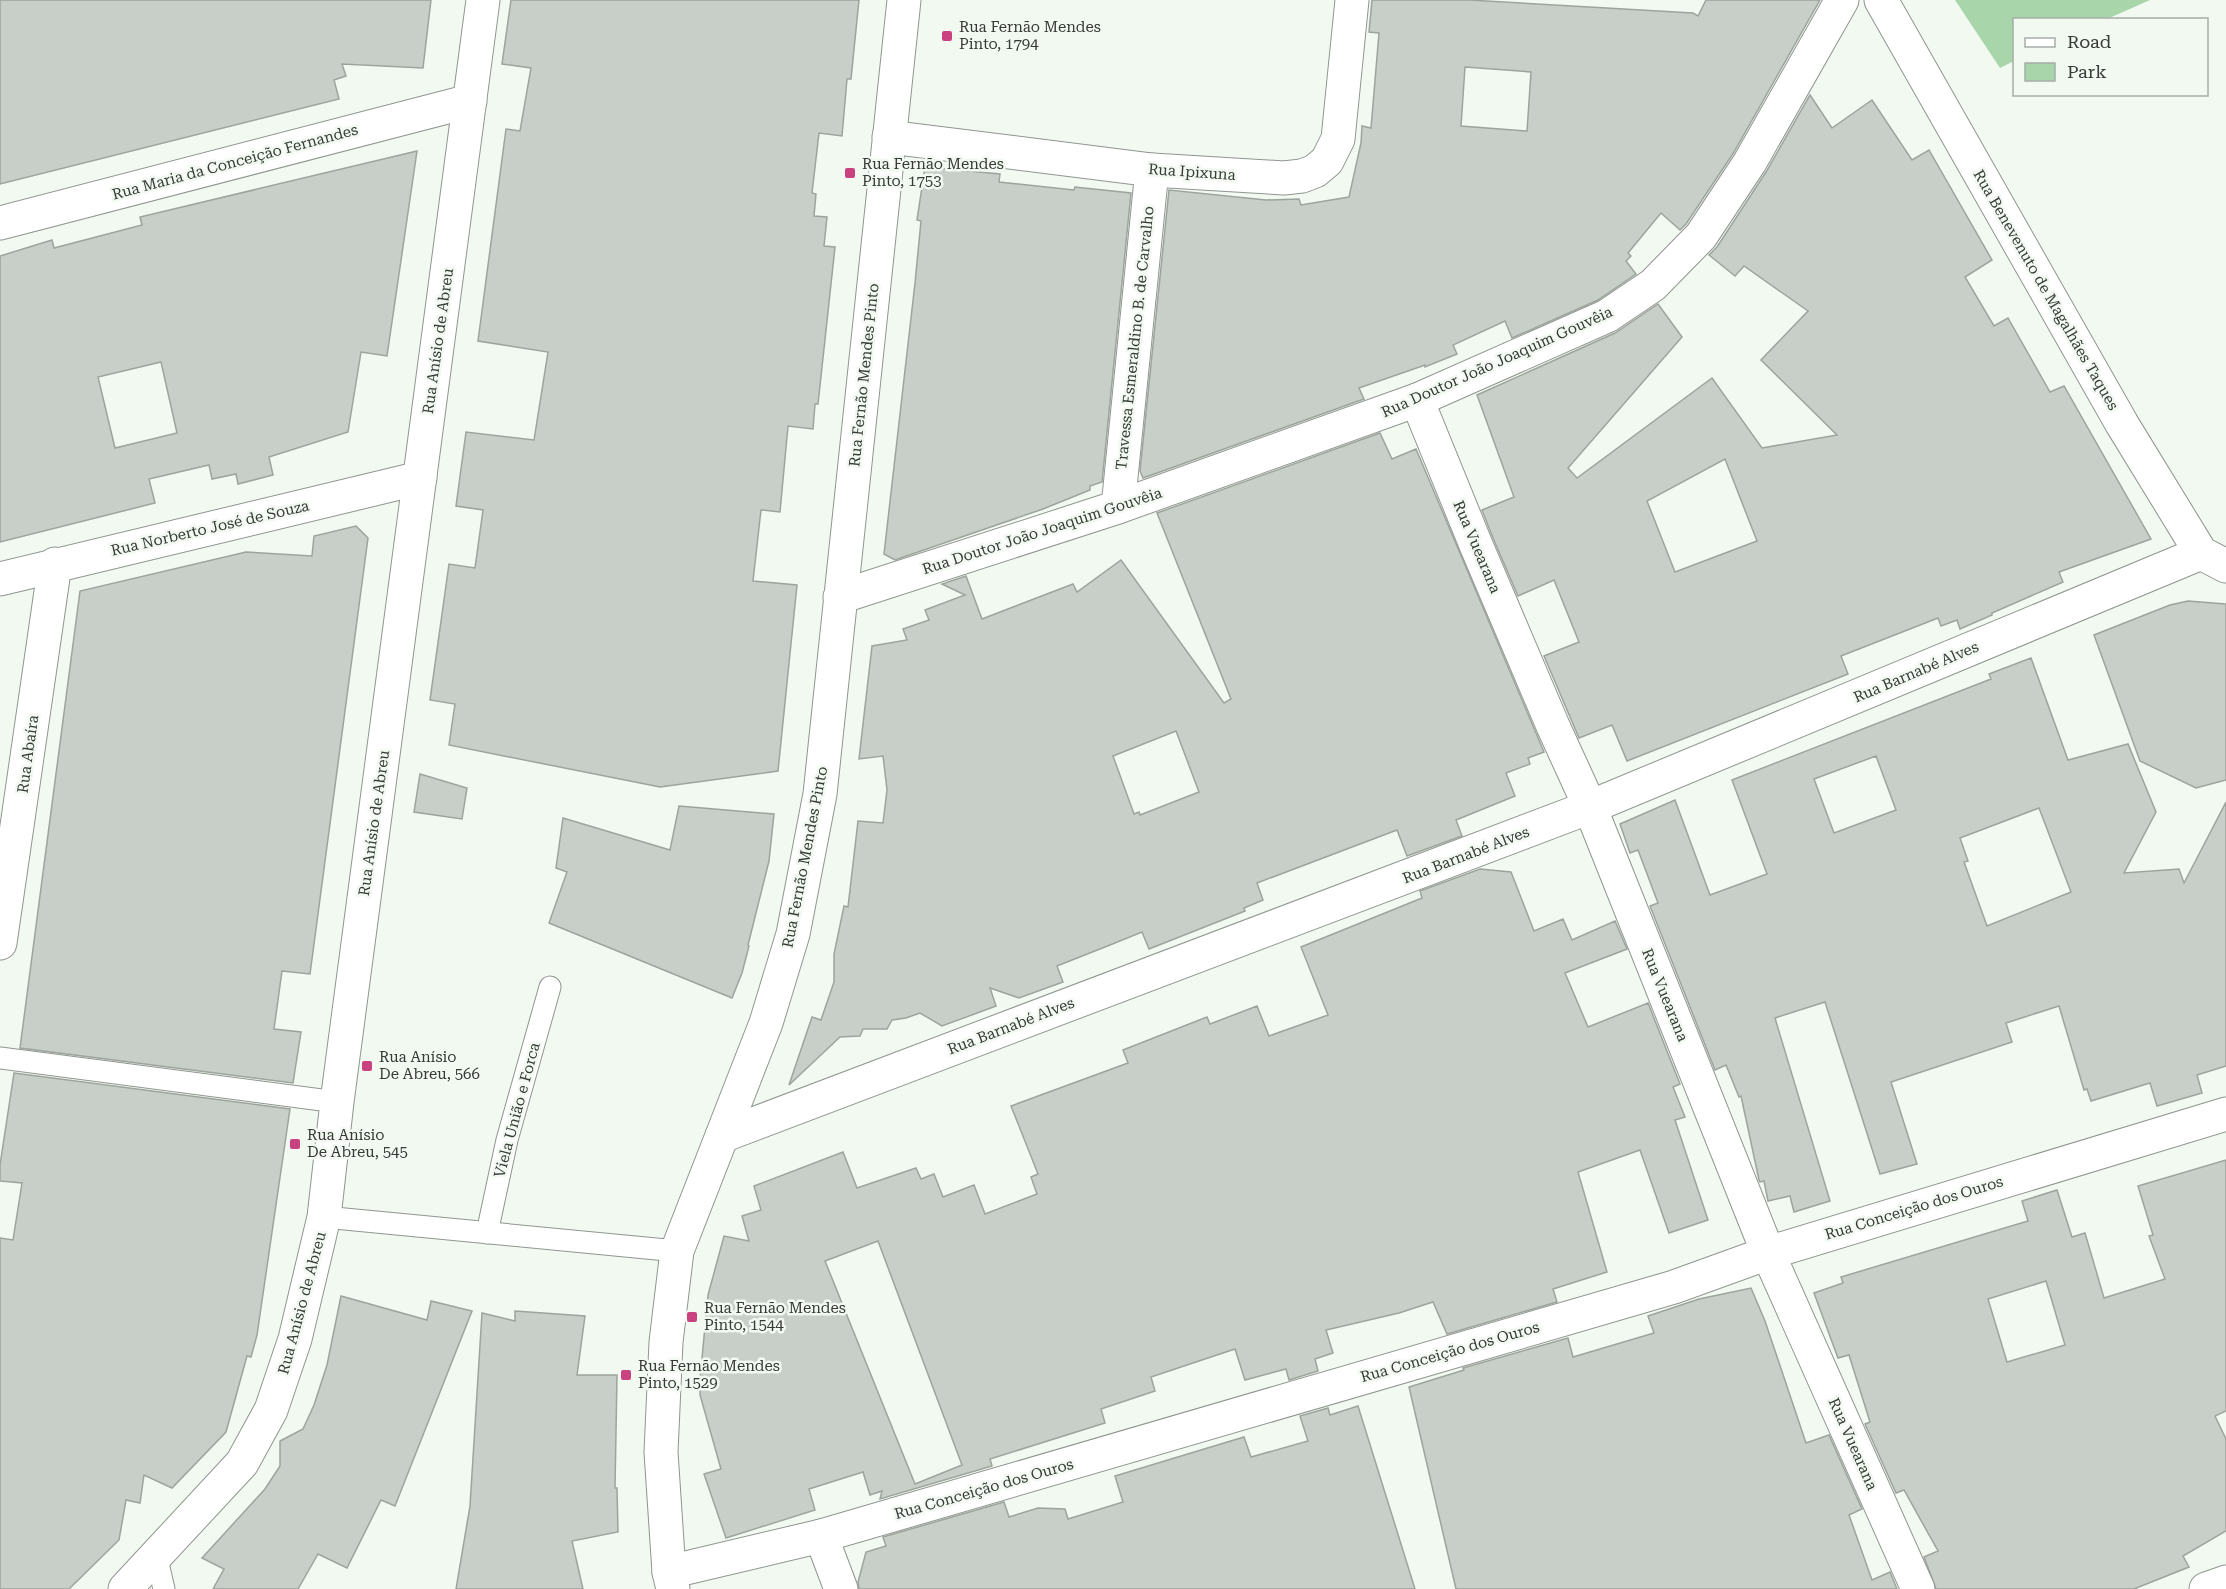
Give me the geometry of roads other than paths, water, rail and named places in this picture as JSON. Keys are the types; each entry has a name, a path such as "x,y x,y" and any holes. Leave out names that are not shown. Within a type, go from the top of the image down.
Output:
{"street":[{"name":"Rua Anísio de Abreu","path":"124,1589 242,1463 271,1410 295,1339 324,1217 337,1102 483,0"},
{"name":"Rua Fernão Mendes Pinto","path":"671,1581 661,1452 666,1342 677,1251 766,1023 793,934 820,795 904,0"},
{"name":"Rua Ipixuna","path":"890,137 1152,170 1284,178 1302,176 1315,171 1327,161 1338,139 1353,0"},
{"name":"Rua Doutor João Joaquim Gouvêia","path":"840,597 1118,507 1417,400 1607,316 1653,285 1701,236 1750,162 1842,0"},
{"name":"Rua Benevenuto de Magalhães Taques","path":"1881,0 2122,424 2213,559"},
{"name":"Rua Maria da Conceição Fernandes","path":"0,223 470,101"},
{"name":"Travessa Esmeraldino B. de Carvalho","path":"1118,507 1152,170"},
{"name":"Rua Vuearana","path":"1417,400 1552,726 1590,807 1768,1252 1918,1589"},
{"name":"Rua Norberto José de Souza","path":"0,579 420,478"},
{"name":"Rua Barnabé Alves","path":"722,1136 1590,807 2213,559"},
{"name":"Rua Abaíra","path":"0,943 55,564"},
{"name":"Rua Conceição dos Ouros","path":"671,1581 1674,1287 1768,1252 2226,1114"},
{"path":"821,1536 841,1589"},
{"path":"2206,1589 2226,1582"}],"lane":[{"name":"Viela União e Forca","path":"487,1233 507,1140 550,987"},
{"path":"0,1058 337,1102"},
{"path":"324,1217 677,1251"},
{"path":"156,1555 164,1589"}],"place":[{"name":"Rua Fernão Mendes Pinto, 1794","path":"947,36"},
{"name":"Rua Fernão Mendes Pinto, 1753","path":"850,173"},
{"name":"Rua Anísio De Abreu, 566","path":"367,1066"},
{"name":"Rua Anísio De Abreu, 545","path":"295,1144"},
{"name":"Rua Fernão Mendes Pinto, 1544","path":"692,1317"},
{"name":"Rua Fernão Mendes Pinto, 1529","path":"626,1375"}]}
